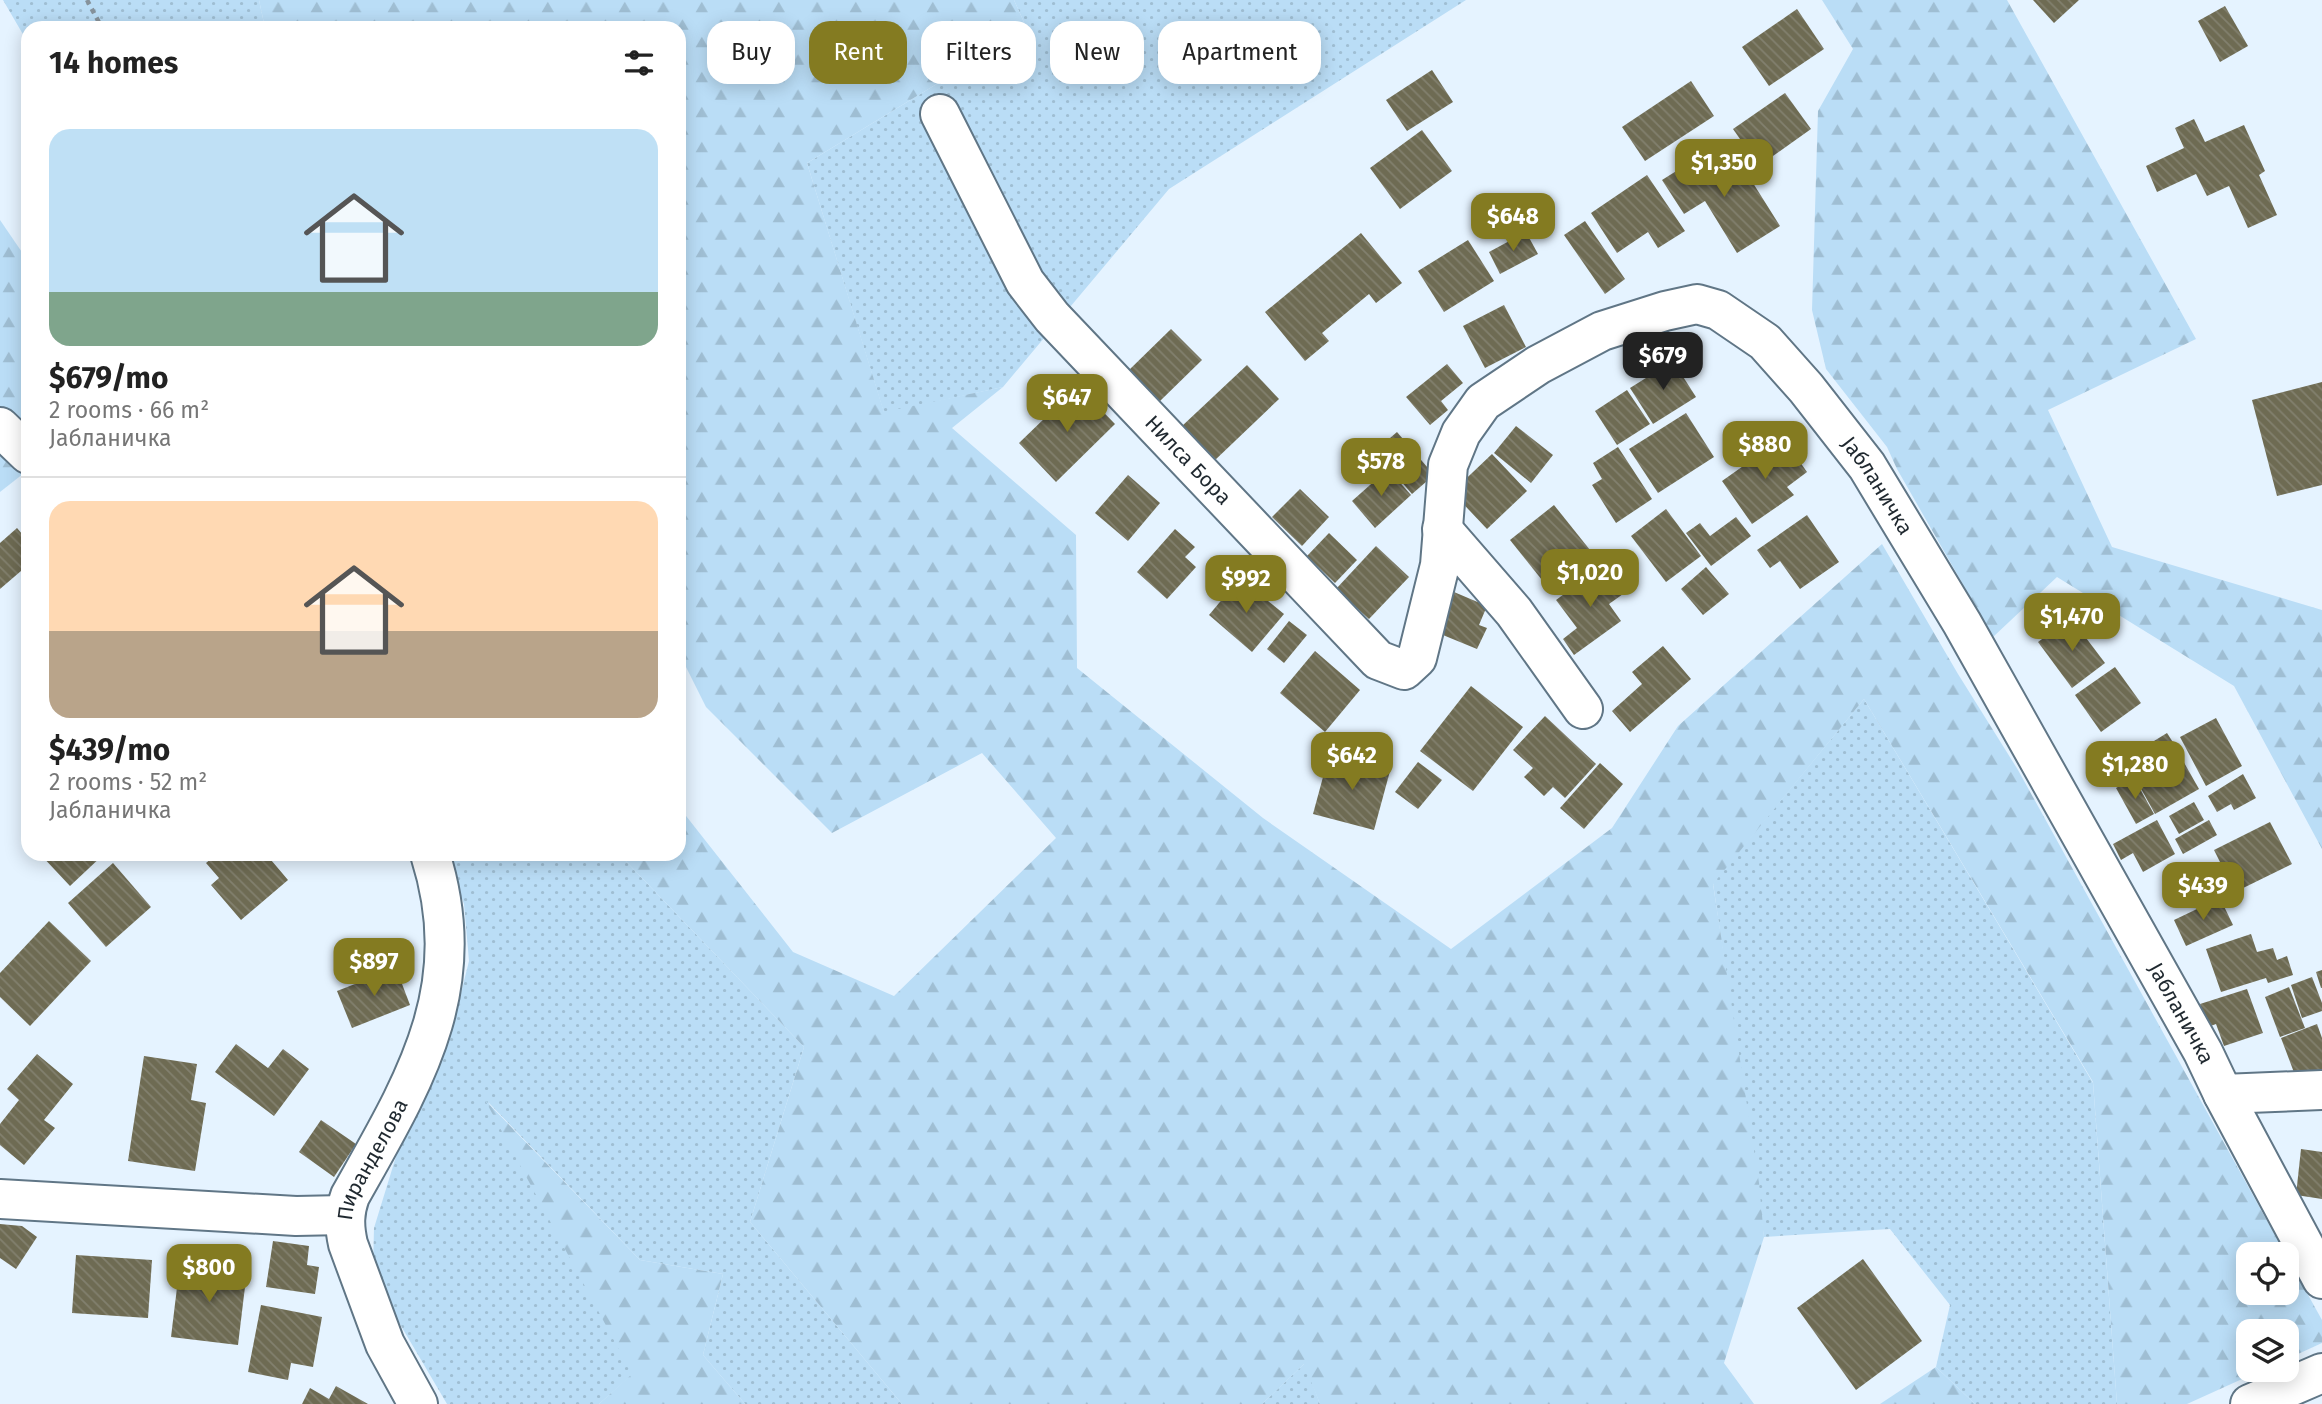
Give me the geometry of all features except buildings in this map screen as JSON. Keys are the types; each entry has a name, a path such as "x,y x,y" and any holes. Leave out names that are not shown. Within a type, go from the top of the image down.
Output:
{"street":[{"name":"Нилса Бора","path":"940,114 1025,282 1052,317 1378,660 1404,670"},
{"name":"Јабланичка","path":"1404,670 1417,658 1440,565 1448,465 1461,433 1483,401 1538,365 1602,331 1655,314 1697,304 1718,310 1737,321 1765,342 1806,388 1867,466 1962,623 2056,788 2203,1052 2322,1279"},
{"path":"0,428 21,448"},
{"path":"1442,529 1514,612 1583,709"},
{"name":"Пиранделова","path":"0,1199 296,1216 344,1215 350,1196 410,1088 434,1025 446,951 443,907 432,861"},
{"path":"2223,1094 2322,1090"},
{"path":"344,1215 348,1244 385,1344 418,1404"},
{"path":"2250,1404 2322,1373"}],"path":[{"path":"87,0 98,21"}],"green space":[{"path":"3,0 259,0 264,21 21,21 21,31"},
{"path":"259,0 1014,0 1023,21 921,21 921,84 937,84 807,163 884,412 1003,387 952,428 1076,535 1077,668 1263,818 1451,949 1612,828 1678,726 1882,544 2018,770 2279,1242 2236,1242 2236,1305 2299,1305 2299,1279 2322,1320 2322,1343 2299,1354 2299,1319 2236,1319 2236,1382 2187,1404 2117,1404 2093,1082 1864,699 1713,884 1759,1183 1764,1237 1724,1363 1754,1404 1320,1404 1304,1364 1262,1404 902,1404 750,1222 804,1047 626,861 686,861 686,816 793,952 894,996 1056,838 982,753 832,833 706,707 686,667 686,21 264,21"},
{"path":"1014,0 1466,0 1169,189 1003,387 884,413 807,163 937,84 1036,84 1036,21 1023,21"},
{"path":"1822,0 2007,0 2196,339 2048,410 2112,547 2322,610 2322,849 2234,686 2057,577 1993,637 1887,447 1826,369 1812,310 1818,111 1853,49"},
{"path":"0,220 21,251 21,476 0,492"},
{"path":"1864,699 2093,1083 2117,1404 1975,1404 1936,1367 1950,1305 1890,1229 1764,1237 1713,883"},
{"path":"449,861 626,861 804,1047 750,1222 902,1404 745,1404 703,1355 723,1274 640,1260 488,1102 633,1374 599,1404 447,1404 384,1297 373,1267 374,1228 398,1150 451,1033 469,961 464,904"},
{"path":"485,1100 640,1260 723,1274 703,1355 745,1404 599,1404 632,1374"},
{"path":"1305,1363 1320,1404 1262,1404"},
{"path":"1936,1367 1975,1404 1880,1404"}]}
